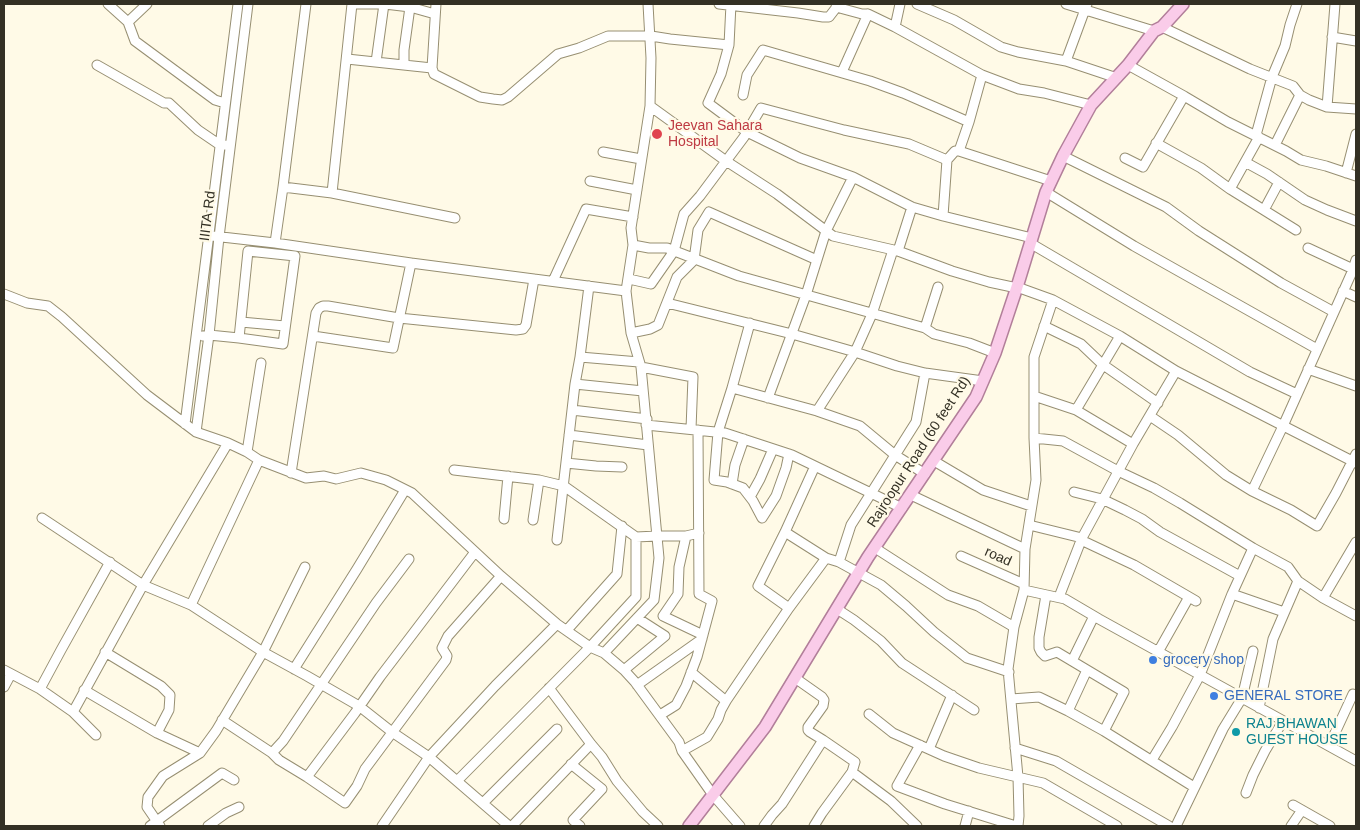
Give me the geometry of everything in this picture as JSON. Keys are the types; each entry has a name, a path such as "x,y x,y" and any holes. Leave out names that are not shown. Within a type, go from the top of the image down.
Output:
{"main road":[{"name":"Rajroopur Road (60 feet Rd)","path":"688,826 765,727 859,573 976,397 995,353 1046,192 1091,105 1117,78 1158,29 1183,4"}],"street":[{"path":"108,4 128,22 135,41 215,100 225,102"},
{"path":"128,22 147,4"},
{"name":"IIITA Rd","path":"196,432 230,146 238,4"},
{"name":"IIITA Rd","path":"185,424 225,102 234,72 248,4"},
{"path":"274,244 284,187 306,4"},
{"path":"332,193 352,4 380,4"},
{"path":"376,62 384,4 410,7 435,14"},
{"path":"436,4 432,68 434,74 480,97 502,100 508,98 558,54 608,36 651,36 729,45"},
{"path":"604,653 654,600 659,558 644,391 640,365 631,334 626,291 632,245 631,228 650,106 651,36 648,4"},
{"path":"719,4 731,4 823,18 829,16 838,5 894,27 982,75 1019,89 1044,93 1091,105"},
{"path":"731,4 729,45 721,74 708,103 747,132 800,158 853,177 912,207 1031,241 1250,372 1297,394"},
{"path":"808,15 809,4"},
{"path":"842,72 865,14 866,4"},
{"path":"894,27 900,4"},
{"path":"917,4 954,20 1001,46 1018,52 1066,61 1117,78"},
{"path":"1066,4 1086,7 1158,29 1293,86 1300,95 1309,100 1327,107 1356,110"},
{"path":"1230,189 1257,136 1272,77 1285,46 1297,4"},
{"path":"1327,107 1335,4"},
{"path":"404,65 404,50 410,7"},
{"path":"1066,61 1086,7"},
{"path":"1332,37 1356,41"},
{"path":"743,95 748,75 763,50 870,81 903,93 969,122"},
{"path":"347,59 432,68"},
{"path":"97,65 164,103 169,103 198,130 220,145 230,146"},
{"path":"1128,65 1228,122 1301,160 1356,176"},
{"path":"959,151 982,75"},
{"path":"1275,145 1300,95"},
{"path":"1125,158 1143,167 1184,96"},
{"path":"650,106 726,161 777,194 833,236 896,250 952,271 989,282 1017,287 1053,300 1120,336 1176,372 1355,460 1317,526 1226,475 1178,435 1150,416"},
{"path":"629,279 652,284 674,251 684,214 726,161 747,132 761,108 844,130 910,144 947,160"},
{"path":"1346,173 1356,134"},
{"path":"1156,143 1201,168 1230,189 1296,230"},
{"path":"943,216 947,160 955,151 1051,181"},
{"path":"603,152 641,159"},
{"path":"1063,156 1166,207 1199,231 1273,278 1334,312"},
{"path":"1245,162 1305,200 1356,221"},
{"path":"768,398 806,296 826,232 853,177"},
{"path":"590,182 637,190"},
{"path":"1264,210 1279,182"},
{"path":"284,187 332,193 455,218"},
{"path":"1046,192 1134,246 1317,349"},
{"path":"817,411 855,352 872,314 912,207"},
{"path":"553,282 586,209 633,217"},
{"path":"631,334 658,325 677,277 694,260 698,230 709,212 816,260"},
{"path":"209,236 626,291"},
{"path":"632,245 649,248 667,248 739,276 925,328 934,334 969,343 995,353"},
{"path":"1252,491 1355,264 1308,248"},
{"path":"196,338 209,335 283,344 295,256 248,251 239,338"},
{"path":"313,336 393,348 411,263"},
{"path":"292,473 316,313 319,308 328,306 399,318 516,330 523,329 526,325 534,279"},
{"path":"557,540 575,384 589,286"},
{"path":"925,328 938,287"},
{"path":"1343,291 1356,296"},
{"path":"4,294 27,303 48,306 147,395 196,432 228,443 259,460 306,478 324,476 336,479 361,473 386,480 412,493 501,576 557,624 590,647 604,653 624,670 638,685 679,742 682,751 713,795 740,826"},
{"path":"920,745 897,786 945,804 1017,826 1019,816 1018,777 1009,672 1014,627 1024,587 1025,549 1036,480 1034,357 1053,300"},
{"path":"667,303 792,334 925,373 983,381"},
{"path":"241,322 285,326"},
{"path":"750,323 718,432 714,480 743,488 762,518 776,496 789,454"},
{"path":"1044,326 1081,344 1102,364 1158,403"},
{"path":"1076,410 1120,336"},
{"path":"580,357 640,365 693,377 700,594 712,601 686,686 676,705 660,716"},
{"path":"247,452 261,363"},
{"path":"1308,369 1356,386"},
{"path":"1059,597 1082,539 1102,499 1176,372"},
{"path":"839,562 851,525 916,422 925,373"},
{"path":"575,384 644,391"},
{"path":"732,388 817,411 860,426 895,455 925,474"},
{"path":"1034,396 1076,410 1133,444"},
{"path":"572,410 724,433 789,454 902,508"},
{"path":"569,435 648,445"},
{"path":"1034,438 1063,441 1154,488 1288,567 1298,581 1323,598 1356,616"},
{"path":"732,484 735,465 744,439"},
{"path":"72,712 143,585 228,443"},
{"path":"750,497 773,449"},
{"path":"191,605 259,460"},
{"path":"934,461 982,490 1031,506"},
{"path":"566,463 622,467"},
{"path":"789,608 758,586 815,466"},
{"path":"454,470 539,480 564,486 636,537 686,536 699,533"},
{"path":"504,520 508,476"},
{"path":"533,520 539,480"},
{"path":"294,668 405,490"},
{"path":"1074,492 1102,499 1142,519 1160,532 1240,576"},
{"path":"911,495 1025,549"},
{"path":"42,518 143,585 191,605 263,652 359,706 392,732 429,757 510,826 591,744"},
{"path":"1029,525 1082,539 1134,565 1193,599 1158,652"},
{"path":"567,630 617,574 622,526"},
{"path":"785,532 826,558 839,562 881,585 934,632 967,658 1009,672"},
{"path":"686,536 679,567 678,594 664,616 702,637"},
{"path":"457,781 590,647 636,597 636,537"},
{"path":"1323,598 1356,542"},
{"path":"875,548 948,595 978,606 1014,627"},
{"path":"1152,760 1200,675 1232,594 1253,548"},
{"path":"307,777 475,552"},
{"name":"road","path":"961,556 1024,587 1046,595 1065,598 1158,652 1356,761"},
{"path":"682,751 707,737 718,719 720,710 789,608 826,558"},
{"path":"272,753 283,741 376,603 409,559"},
{"path":"40,689 110,562"},
{"path":"234,780 222,774 156,825 147,807 148,797 163,776 200,753 222,720 263,652 305,567"},
{"path":"222,720 345,803 357,786 365,769 446,660 447,656 442,648 448,636 501,576"},
{"path":"1259,708 1274,639 1298,581"},
{"path":"1232,594 1284,612"},
{"path":"1046,595 1041,624 1040,652 1045,656 1057,652 1124,692 1104,730"},
{"path":"837,609 881,641 902,663 974,710"},
{"path":"1072,661 1094,616"},
{"path":"624,670 665,636 637,618"},
{"path":"382,826 429,757 495,686 557,624"},
{"path":"638,685 702,637"},
{"path":"1176,826 1223,729 1242,698 1253,651"},
{"path":"105,652 161,686 170,695 169,710 157,733"},
{"path":"1068,711 1087,670"},
{"path":"4,687 7,672 40,689 72,712 96,735"},
{"path":"691,672 726,702"},
{"path":"795,678 824,700 823,706 808,727 808,730 855,762 852,772 814,826"},
{"path":"549,688 602,757 613,775 643,812 658,826"},
{"path":"84,690 157,733 200,753"},
{"path":"1328,746 1352,694 1356,696"},
{"path":"929,749 952,695"},
{"path":"1011,699 1039,697 1104,730 1194,787"},
{"path":"869,714 893,734 944,756 978,768 1044,784 1116,826"},
{"path":"1246,793 1252,775 1282,721"},
{"path":"483,803 557,729"},
{"path":"764,826 782,804 822,740"},
{"path":"1015,748 1056,761 1169,826"},
{"path":"571,764 602,789"},
{"path":"852,772 891,801 917,826"},
{"path":"573,824 613,775"},
{"path":"1293,805 1330,826"},
{"path":"208,826 239,806"},
{"path":"1291,826 1302,810"},
{"path":"964,826 969,811"}],"place":[{"name":"Jeevan Sahara Hospital","path":"657,134"},
{"name":"grocery shop","path":"1153,660"},
{"name":"GENERAL STORE","path":"1214,696"},
{"name":"RAJ BHAWAN GUEST HOUSE","path":"1236,732"}]}
